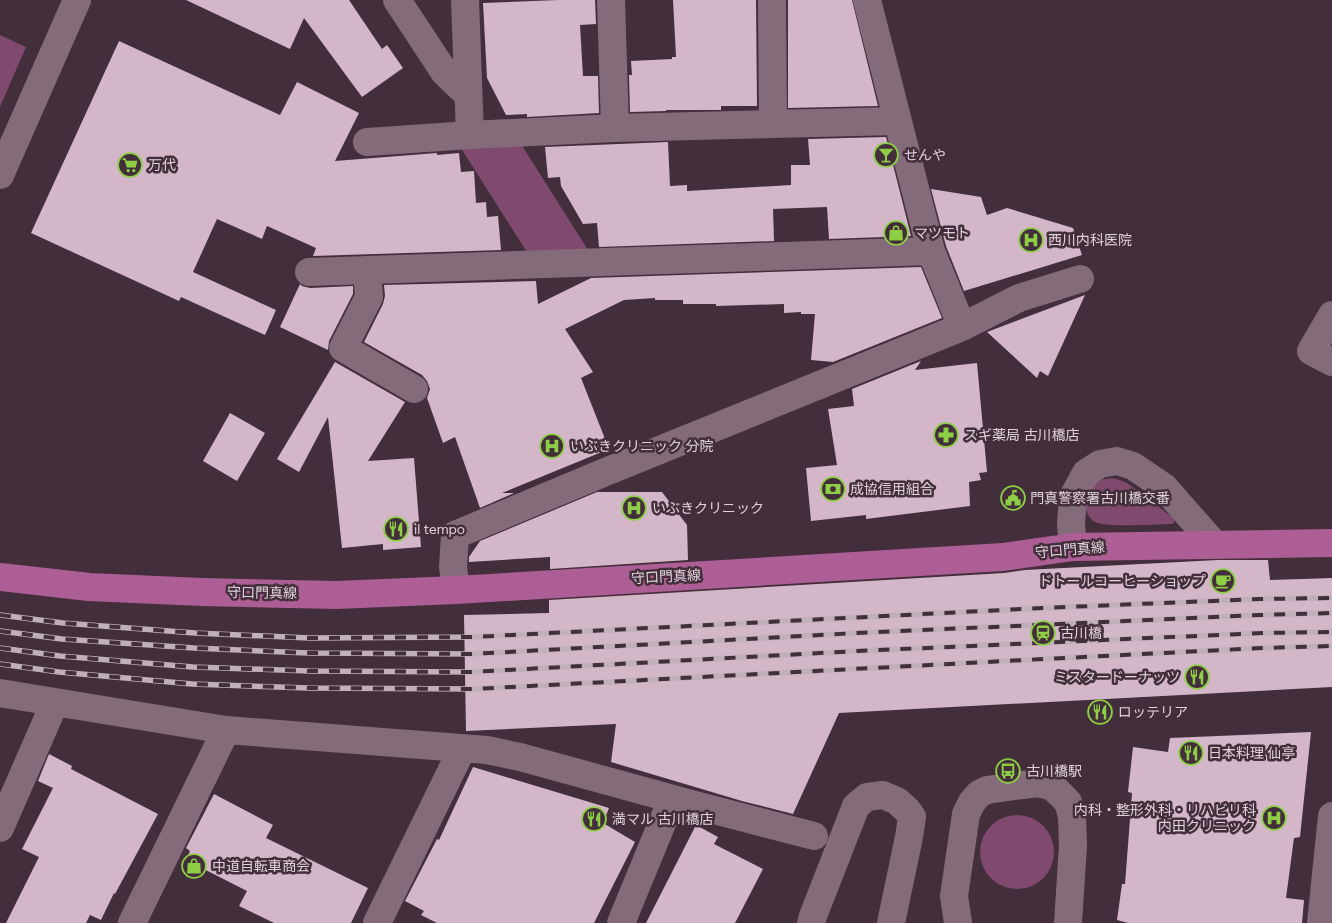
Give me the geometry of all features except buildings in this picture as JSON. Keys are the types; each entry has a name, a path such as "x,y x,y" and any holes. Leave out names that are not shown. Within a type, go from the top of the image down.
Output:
{"main road":[{"name":"守口門真線","path":"0,578 89,587 336,595 456,590 1003,557 1073,547 1332,543"}],"street":[{"path":"0,175 77,0"},
{"path":"397,0 445,73 468,95"},
{"path":"465,0 470,134"},
{"path":"611,0 615,128"},
{"path":"772,0 773,124"},
{"path":"867,0 931,252 962,327"},
{"path":"367,142 470,134 615,128 898,121"},
{"path":"309,272 931,252"},
{"path":"367,270 368,297 343,348 414,390"},
{"path":"456,590 453,567 454,535 603,472 962,327 1019,298 1080,279"},
{"path":"1332,315 1311,351 1332,362"},
{"path":"1073,547 1071,524 1073,497 1086,473 1100,464 1116,461 1133,466 1164,487 1215,545"},
{"path":"0,693 226,730 487,750 520,757 814,836"},
{"path":"0,828 55,702"},
{"path":"132,923 226,730"},
{"path":"377,923 462,748"},
{"path":"958,923 954,896 966,814 972,802 979,794 987,790 1039,783 1054,787 1068,802 1072,817 1073,846 1068,923"},
{"path":"811,923 856,806 867,798 883,795 897,801 912,817 891,923"},
{"path":"620,923 672,799"},
{"path":"1325,914 1332,816"}],"shaded area":[{"path":"0,35 26,47 0,107"},
{"path":"521,144 588,250 530,257 459,145"},
{"path":"1112,478 1127,483 1172,517 1175,521 1173,524 1110,525 1095,522 1087,513 1087,496 1097,482"},
{"path":"1017,815 1031,818 1043,826 1051,838 1054,852 1051,866 1043,878 1031,886 1017,889 1003,886 991,878 983,866 980,852 983,838 991,826 1003,818"}],"railway":[{"path":"0,615 63,623 195,633 309,638 472,637 1042,608 1332,598"},
{"path":"0,631 62,639 194,648 308,653 471,654 857,633 1332,613"},
{"path":"0,648 60,656 193,667 309,671 470,672 858,651 1262,633 1332,632"},
{"path":"0,664 59,672 192,684 308,688 473,689 1262,648 1332,646"}],"place":[{"name":"せんや","path":"886,155"},
{"name":"万代","path":"130,165"},
{"name":"マツモト","path":"896,233"},
{"name":"西川内科医院","path":"1031,240"},
{"name":"スギ薬局 古川橋店","path":"946,435"},
{"name":"いぶきクリニック 分院","path":"552,446"},
{"name":"成協信用組合","path":"833,489"},
{"name":"門真警察署古川橋交番","path":"1013,498"},
{"name":"いぶきクリニック","path":"634,508"},
{"name":"il tempo","path":"396,529"},
{"name":"ドトールコーヒーショップ","path":"1223,581"},
{"name":"古川橋","path":"1043,633"},
{"name":"ミスタードーナッツ","path":"1197,677"},
{"name":"ロッテリア","path":"1100,712"},
{"name":"日本料理 仙亭","path":"1191,753"},
{"name":"古川橋駅","path":"1008,771"},
{"name":"内科・整形外科・リハビリ科 内田クリニック","path":"1274,818"},
{"name":"満マル 古川橋店","path":"594,819"},
{"name":"中道自転車商会","path":"194,866"}]}
